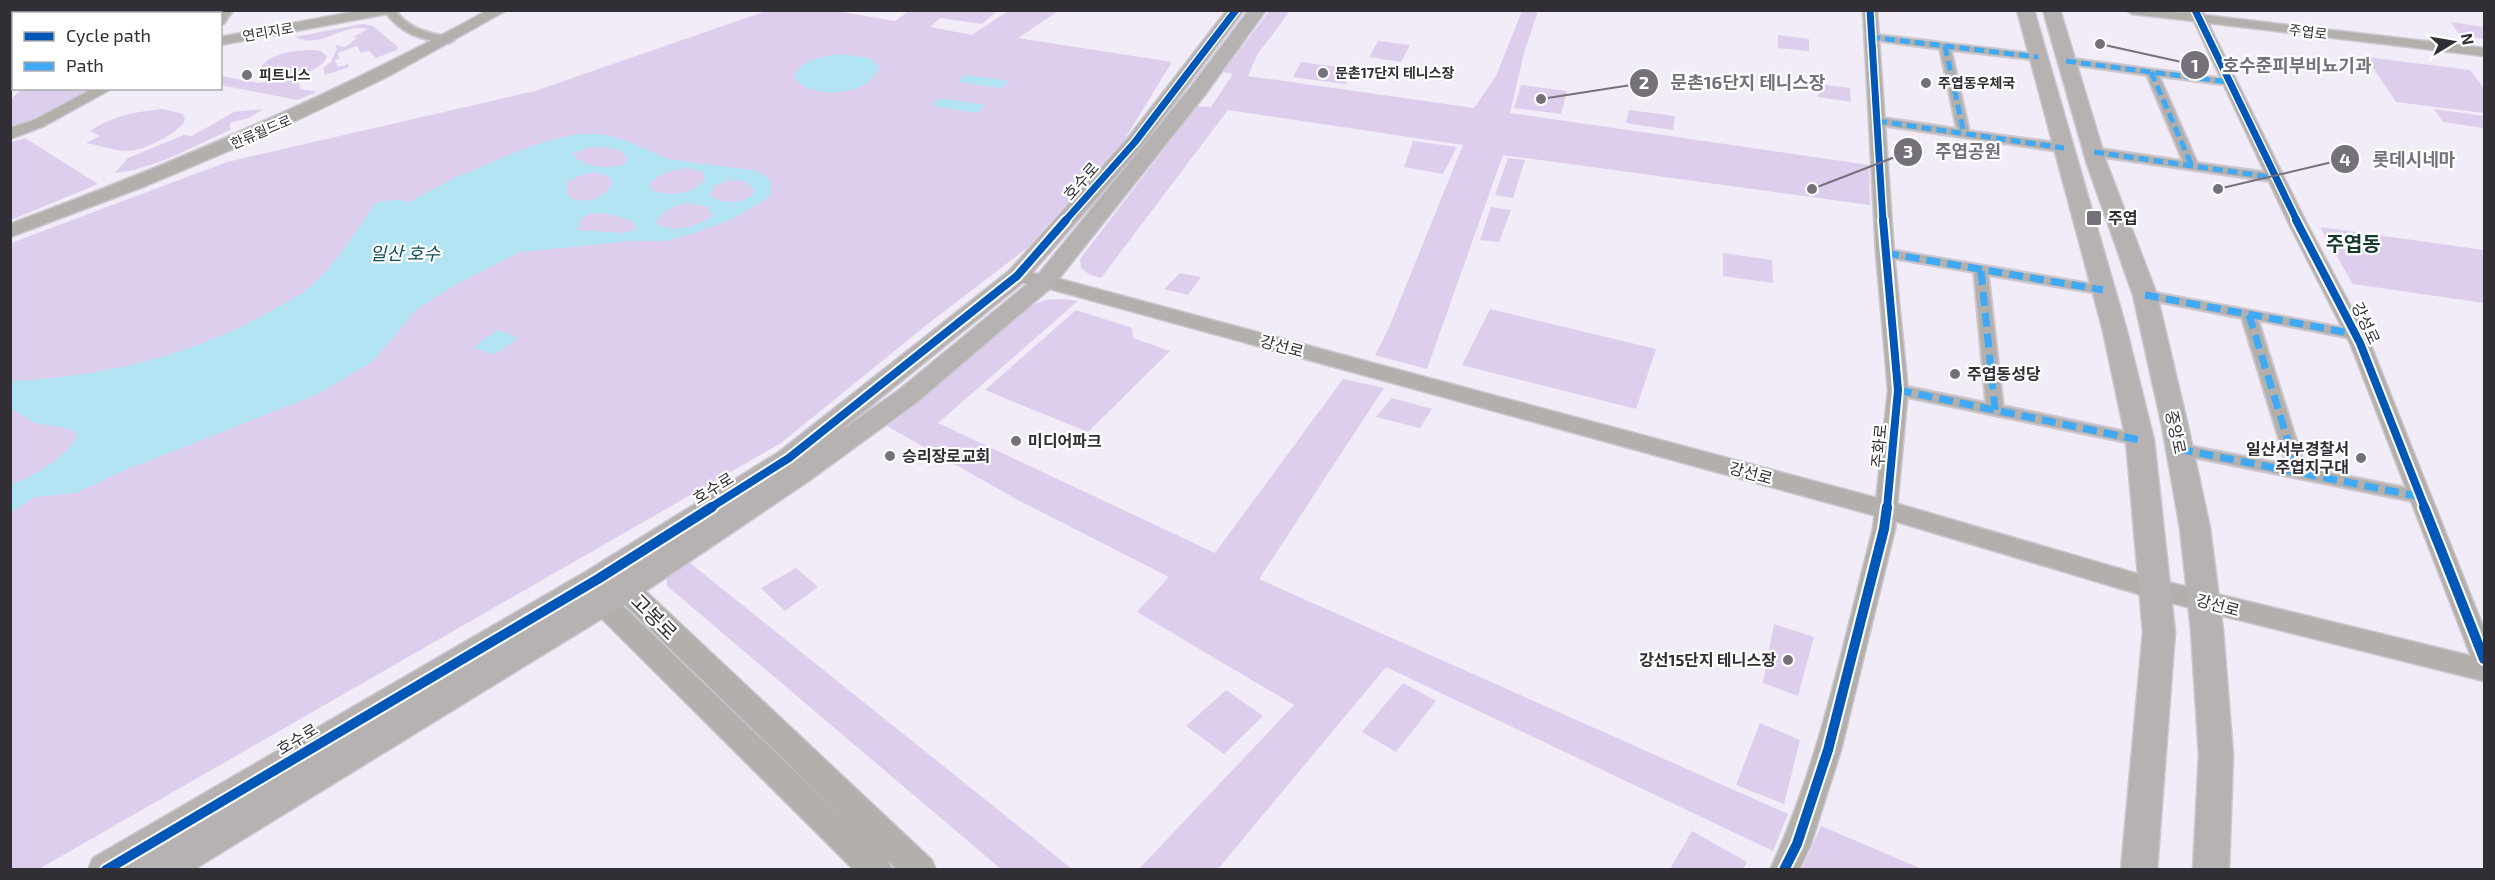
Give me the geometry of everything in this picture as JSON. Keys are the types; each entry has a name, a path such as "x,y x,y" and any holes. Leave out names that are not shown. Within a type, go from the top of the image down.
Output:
{"main road":[{"name":"한류월드로","path":"10,231 76,207 301,114 449,40 500,10"},
{"name":"호수로","path":"106,870 609,590 789,458 1017,276 1135,141 1236,10"},
{"name":"호수로","path":"160,870 800,473 908,396 1045,281 1197,92 1258,10"},
{"path":"2025,10 2103,290 2140,440 2159,632 2139,870"},
{"name":"중앙로","path":"2051,10 2094,152 2145,296 2180,449 2195,528 2207,630 2216,755 2211,870"},
{"name":"강선로","path":"1017,276 1045,281 1888,510 2155,589 2484,670"},
{"name":"고봉로","path":"609,590 876,870"},
{"name":"고봉로","path":"609,590 920,870"}],"street":[{"path":"388,10 396,21 408,30 430,38 449,40"},
{"name":"연리지로","path":"222,41 388,10"},
{"name":"주화로","path":"1784,870 1797,844 1828,750 1888,510 1898,390 1885,253 1870,10"},
{"name":"주엽로","path":"2133,10 2197,14 2484,52"},
{"name":"강성로","path":"2197,14 2228,82 2355,334 2422,497 2484,659"},
{"path":"1870,36 2038,57"},
{"path":"1945,46 1964,134"},
{"path":"2066,61 2228,82"},
{"path":"2151,72 2192,166"},
{"path":"13,133 102,90"},
{"path":"1877,121 2064,148"},
{"path":"2094,152 2277,178"},
{"path":"1885,253 1980,271 2103,290"},
{"path":"1980,271 1995,410"},
{"path":"2145,296 2355,334"},
{"path":"2249,315 2298,473"},
{"path":"1898,390 2140,440"},
{"path":"2180,449 2422,497"}],"shaded area":[{"path":"1270,10 1290,11 1257,55 1248,76 1474,108 1496,76 1522,11 1538,11 1524,53 1510,113 1869,165 1870,205 1503,155 1427,369 1375,355 1388,330 1463,145 1228,110 1101,278 1090,275 1081,268 1080,259 1197,106 1211,107 1233,74 1223,72"},
{"path":"766,11 837,11 895,21 909,11 997,11 982,24 940,18 930,27 972,35 1008,11 1058,11 1018,38 1172,62 1124,140 1027,248 929,323 781,443 39,869 11,869 11,243 227,162 535,91"},
{"path":"2451,22 2484,27 2484,39 2460,36"},
{"path":"362,24 373,26 398,47 397,50 376,58 369,51 361,53 357,46 337,53 340,58 335,60 338,67 348,64 349,67 325,75 323,68 331,62 337,49 335,45 345,47 357,38 353,37 368,29 358,28 315,40 295,37"},
{"path":"1778,35 1809,39 1809,51 1778,48"},
{"path":"1378,41 1410,45 1401,62 1369,57"},
{"path":"321,51 327,57 315,69 307,73 276,77 260,72 267,61 274,57 290,52"},
{"path":"2366,57 2470,70 2484,88 2484,113 2396,102"},
{"name":"문촌17단지 테니스장","path":"1301,62 1353,69 1345,84 1293,77"},
{"path":"309,74 312,78 299,81 300,89 317,92 297,100 222,85 222,76 258,83 300,78"},
{"path":"1817,84 1850,88 1851,102 1818,97"},
{"path":"1521,85 1567,91 1561,114 1514,108"},
{"path":"21,90 88,90 29,121 11,127 11,99"},
{"path":"163,109 183,114 185,120 168,136 151,144 128,151 86,143 100,136 90,131 116,118"},
{"path":"264,109 248,118 230,123 230,130 174,156 145,167 115,173 128,158 184,135 192,136 234,112"},
{"path":"2434,109 2484,116 2484,128 2443,122"},
{"path":"1629,110 1675,116 1673,130 1626,123"},
{"path":"25,138 98,184 11,220 11,142"},
{"path":"1413,141 1457,147 1443,174 1404,167"},
{"path":"1508,158 1525,160 1513,198 1495,195"},
{"path":"1491,207 1511,210 1499,242 1480,240"},
{"path":"2320,227 2484,250 2484,303 2353,284"},
{"path":"1723,253 1772,260 1773,283 1723,276"},
{"path":"1180,273 1201,277 1188,295 1164,289"},
{"path":"1046,300 1078,301 938,423 1215,553 1343,379 1384,388 1259,579 1788,814 1773,851 1386,667 1218,869 1139,869 1294,705 1137,612 1169,577 1016,499 887,426 910,409 1029,306"},
{"path":"1490,309 1656,349 1636,409 1462,365"},
{"path":"1076,310 1132,328 1133,338 1170,351 1088,432 985,390"},
{"path":"1392,398 1432,409 1420,428 1376,417"},
{"path":"685,559 1072,869 1001,869 667,586 669,573"},
{"path":"796,568 818,587 785,611 761,588"},
{"name":"강선15단지 테니스장","path":"1774,624 1814,637 1798,696 1763,683"},
{"path":"1403,683 1436,701 1396,752 1362,732"},
{"path":"1226,690 1263,716 1224,754 1186,726"},
{"path":"1760,723 1800,740 1784,804 1736,785"},
{"path":"1821,826 1922,869 1802,869"},
{"path":"1692,831 1747,862 1743,869 1670,869"}],"water":[{"path":"841,54 870,58 879,67 874,77 865,84 840,92 813,90 794,78 801,67 807,63 820,57"},
{"path":"965,75 1009,81 1001,88 958,82"},
{"path":"940,98 985,105 978,113 932,106"},
{"name":"일산 호수","path":"578,134 602,134 625,140 668,159 757,171 771,181 771,193 765,200 730,220 667,241 632,241 520,252 453,286 416,310 373,361 318,394 123,471 76,493 34,497 11,513 11,484 50,465 68,450 77,434 69,429 35,423 11,409 11,381 80,374 149,360 215,338 247,324 298,296 319,279 377,202 396,200 409,202 457,177 547,141","holes":["590,147 605,147 621,151 628,158 626,163 605,167 590,165 572,154","684,168 702,171 705,178 696,188 674,194 653,191 650,187 651,181 664,173","594,172 610,177 612,184 600,197 585,201 572,199 568,195 566,183 581,175","730,180 744,181 754,189 753,195 737,202 721,201 710,196 715,185","687,203 708,207 713,216 685,228 670,228 656,224 664,212","593,213 625,218 635,223 637,229 623,233 578,230 581,218"]},
{"path":"498,330 518,338 494,355 473,347"}],"marked path":[{"path":"1870,37 2038,57"},
{"path":"1945,46 1964,134"},
{"path":"2066,61 2228,82"},
{"path":"2151,72 2192,166"},
{"path":"1877,121 2064,148"},
{"path":"2094,152 2277,178"},
{"path":"1885,253 2103,290"},
{"path":"1981,271 1995,410"},
{"path":"2145,295 2355,334"},
{"path":"2249,315 2298,473"},
{"path":"1898,390 2140,440"},
{"path":"2179,449 2422,497"}],"cycle path":[{"path":"106,870 598,579 789,458 1017,276 1135,142 1236,10"},
{"path":"1784,870 1797,844 1828,750 1884,529 1889,496 1898,390 1885,253 1870,10"},
{"path":"2195,10 2298,224 2360,343 2484,659"}],"place":[{"name":"호수준피부비뇨기과","path":"2100,44"},
{"name":"문촌17단지 테니스장","path":"1323,73"},
{"name":"피트니스","path":"247,75"},
{"name":"주엽동우체국","path":"1926,83"},
{"name":"문촌16단지 테니스장","path":"1541,99"},
{"name":"주엽공원","path":"1812,189"},
{"name":"롯데시네마","path":"2218,189"},
{"name":"주엽","path":"2094,218"},
{"name":"주엽동성당","path":"1955,374"},
{"name":"미디어파크","path":"1016,441"},
{"name":"승리장로교회","path":"890,456"},
{"name":"일산서부경찰서 주엽지구대","path":"2361,458"},
{"name":"강선15단지 테니스장","path":"1788,660"}],"district":[{"name":"주엽동","path":"2353,244"}]}
